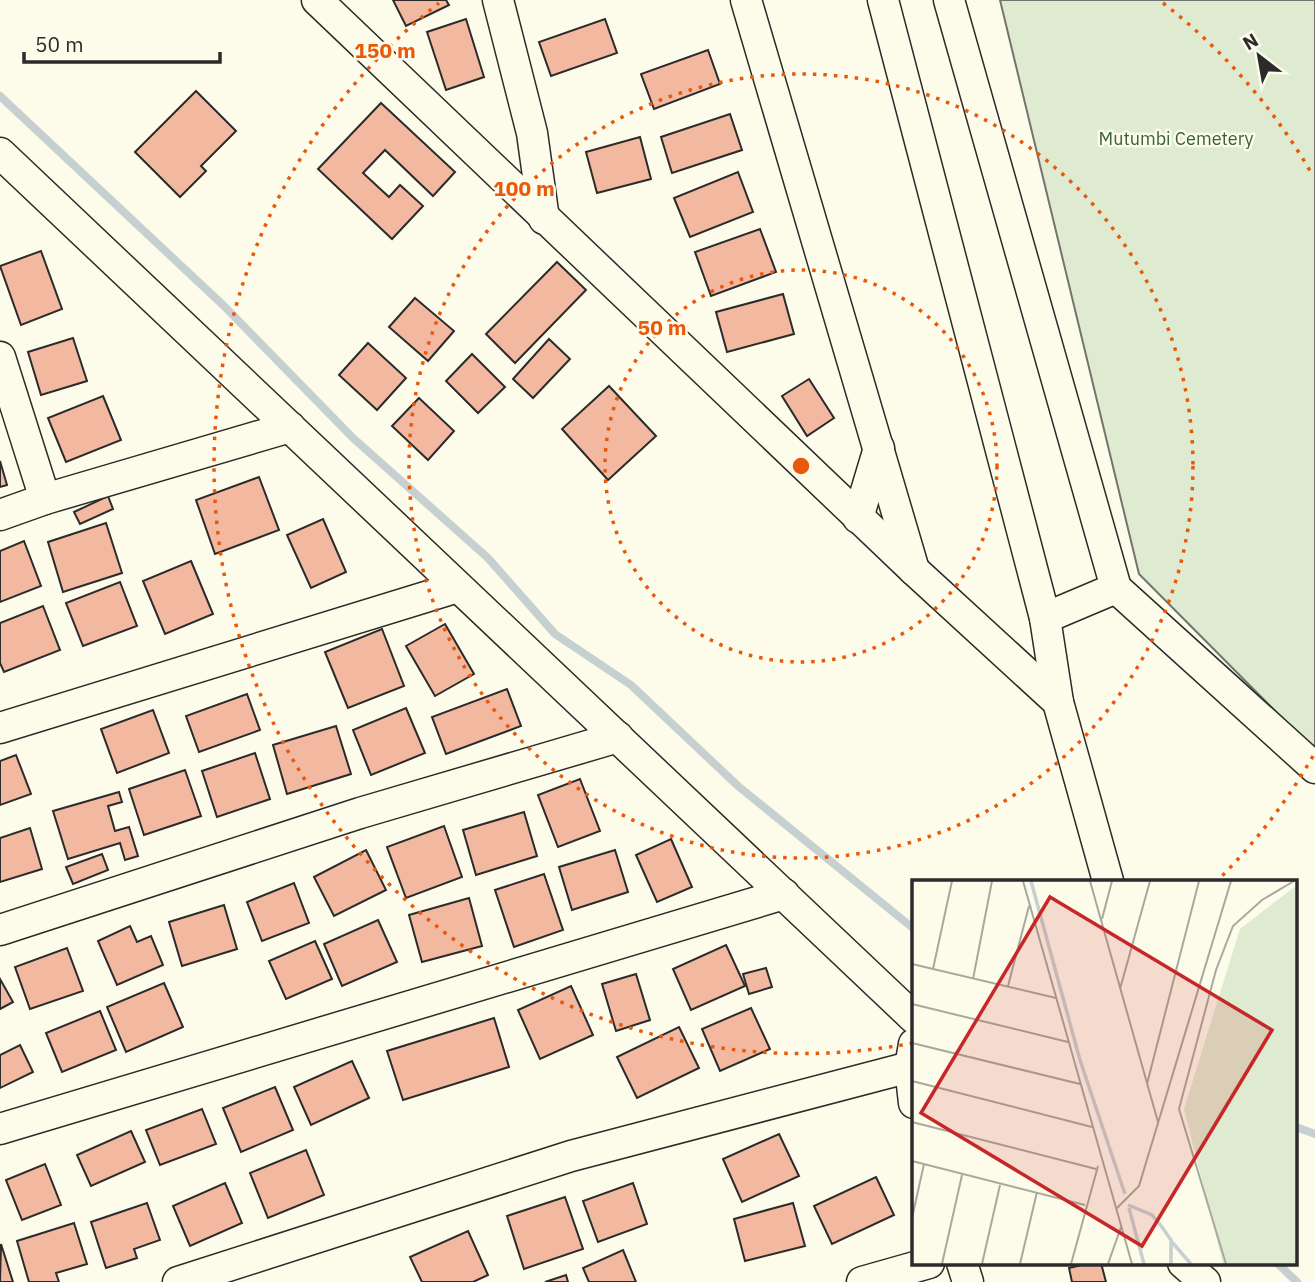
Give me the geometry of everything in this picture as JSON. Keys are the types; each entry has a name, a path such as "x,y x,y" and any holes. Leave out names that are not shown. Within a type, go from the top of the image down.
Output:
{"street":[{"path":"317,0 858,517 1058,702"},
{"path":"498,0 532,132 544,219"},
{"path":"746,0 914,570"},
{"path":"883,0 1045,618 1058,702 1108,880"},
{"path":"949,0 1116,588 1315,768"},
{"path":"0,153 912,1016"},
{"path":"0,357 46,499"},
{"path":"0,515 290,427"},
{"path":"858,517 879,447"},
{"path":"0,729 458,587"},
{"path":"1045,618 1116,588"},
{"path":"0,930 359,813 618,737"},
{"path":"0,1129 784,894"},
{"path":"178,1282 571,1156 912,1055"},
{"path":"862,1282 925,1264"},
{"path":"962,1264 968,1282"},
{"path":"1176,1264 1177,1282"},
{"path":"1185,1264 1205,1282"}],"green space":[{"name":"Mutumbi Cemetery","path":"1000,0 1315,0 1315,751 1139,574"}],"building":[{"path":"393,0 446,0 449,5 406,26"},
{"path":"466,19 484,77 446,90 427,32"},
{"path":"605,19 617,53 551,76 539,42"},
{"path":"708,50 720,84 654,109 641,74"},
{"path":"196,91 236,131 201,166 206,171 180,197 135,152"},
{"path":"381,103 455,172 433,196 385,150 363,173 389,197 400,185 423,206 392,239 318,169"},
{"path":"730,114 742,150 672,173 661,137"},
{"path":"640,137 651,179 597,193 586,152"},
{"path":"738,172 753,212 690,237 674,198"},
{"path":"760,229 776,272 711,296 695,252"},
{"path":"41,251 62,309 21,325 0,266"},
{"path":"557,262 586,290 515,363 486,334"},
{"path":"783,294 794,334 727,352 716,312"},
{"path":"415,298 454,331 428,361 389,327"},
{"path":"73,338 87,381 41,395 28,352"},
{"path":"549,339 570,359 533,398 513,379"},
{"path":"368,343 406,378 377,410 339,375"},
{"path":"472,354 505,387 478,413 446,381"},
{"path":"809,379 834,418 807,436 782,396"},
{"path":"609,386 656,436 608,480 562,429"},
{"path":"103,396 121,440 66,462 48,418"},
{"path":"419,398 454,431 428,460 392,426"},
{"path":"0,461 7,485 0,487"},
{"path":"259,477 279,530 215,554 196,500"},
{"path":"108,496 113,509 80,524 74,512"},
{"path":"323,519 346,572 311,588 287,535"},
{"path":"106,523 122,573 63,592 48,542"},
{"path":"24,541 41,586 0,602 0,551"},
{"path":"191,561 213,614 165,634 143,581"},
{"path":"120,582 137,626 83,646 66,603"},
{"path":"43,606 60,650 4,672 0,663 0,623"},
{"path":"445,624 474,674 435,696 406,646"},
{"path":"382,629 404,686 348,708 325,652"},
{"path":"507,689 521,726 446,754 432,717"},
{"path":"247,694 260,730 199,752 186,716"},
{"path":"406,708 425,753 371,775 353,730"},
{"path":"153,710 169,753 117,773 101,729"},
{"path":"336,726 351,774 287,794 273,745"},
{"path":"255,753 270,799 217,817 202,771"},
{"path":"16,755 31,794 0,805 0,761"},
{"path":"185,770 201,816 144,835 129,789"},
{"path":"580,779 600,831 558,847 538,795"},
{"path":"119,792 122,802 108,806 115,831 129,827 138,856 125,860 120,843 68,859 53,811"},
{"path":"524,812 537,856 476,875 463,830"},
{"path":"444,826 462,877 406,898 387,847"},
{"path":"30,828 42,869 0,882 0,838"},
{"path":"671,839 692,887 657,902 636,855"},
{"path":"366,850 386,890 334,916 314,877"},
{"path":"615,850 628,892 572,910 559,867"},
{"path":"102,854 108,870 73,884 66,867"},
{"path":"544,874 563,930 514,947 495,890"},
{"path":"294,883 309,923 262,941 247,902"},
{"path":"469,898 482,946 422,962 409,915"},
{"path":"224,905 237,949 182,966 169,922"},
{"path":"378,920 397,962 342,986 324,944"},
{"path":"130,926 137,942 151,936 163,965 117,985 98,941"},
{"path":"315,941 332,979 286,999 269,961"},
{"path":"726,945 745,986 691,1010 673,969"},
{"path":"67,948 83,991 30,1009 15,967"},
{"path":"766,968 772,987 749,994 743,974"},
{"path":"636,974 650,1020 616,1031 602,984"},
{"path":"0,979 13,1002 0,1009"},
{"path":"164,983 183,1027 126,1052 107,1007"},
{"path":"571,986 593,1035 540,1059 518,1010"},
{"path":"751,1008 770,1049 720,1071 702,1029"},
{"path":"100,1011 116,1050 62,1072 46,1033"},
{"path":"494,1018 509,1067 403,1100 387,1051"},
{"path":"679,1027 699,1068 637,1098 617,1057"},
{"path":"20,1045 33,1072 0,1088 0,1055"},
{"path":"352,1061 369,1098 311,1125 294,1087"},
{"path":"275,1087 293,1130 241,1152 223,1108"},
{"path":"202,1109 216,1144 160,1165 146,1130"},
{"path":"131,1131 145,1162 91,1186 77,1155"},
{"path":"779,1134 799,1176 742,1202 723,1159"},
{"path":"306,1150 324,1195 268,1218 250,1173"},
{"path":"45,1164 61,1205 22,1220 6,1180"},
{"path":"876,1177 894,1215 832,1244 814,1206"},
{"path":"225,1183 242,1223 190,1246 173,1206"},
{"path":"633,1183 647,1224 598,1242 583,1201"},
{"path":"565,1197 583,1249 524,1269 507,1216"},
{"path":"147,1203 160,1240 134,1249 137,1258 106,1268 91,1222"},
{"path":"793,1203 805,1246 745,1261 734,1219"},
{"path":"74,1223 87,1264 56,1273 59,1282 29,1282 17,1241"},
{"path":"468,1231 488,1275 473,1282 422,1282 410,1257"},
{"path":"1,1244 13,1282 0,1282"},
{"path":"623,1250 636,1282 589,1282 583,1268"},
{"path":"1101,1264 1106,1282 1072,1282 1069,1268"},
{"path":"566,1275 568,1282 545,1282"}],"waterway":[{"path":"0,96 223,305 353,438 488,558 555,634 631,685 738,786 912,927"},
{"path":"1298,1128 1315,1134"},
{"path":"1278,1264 1297,1282"}]}
